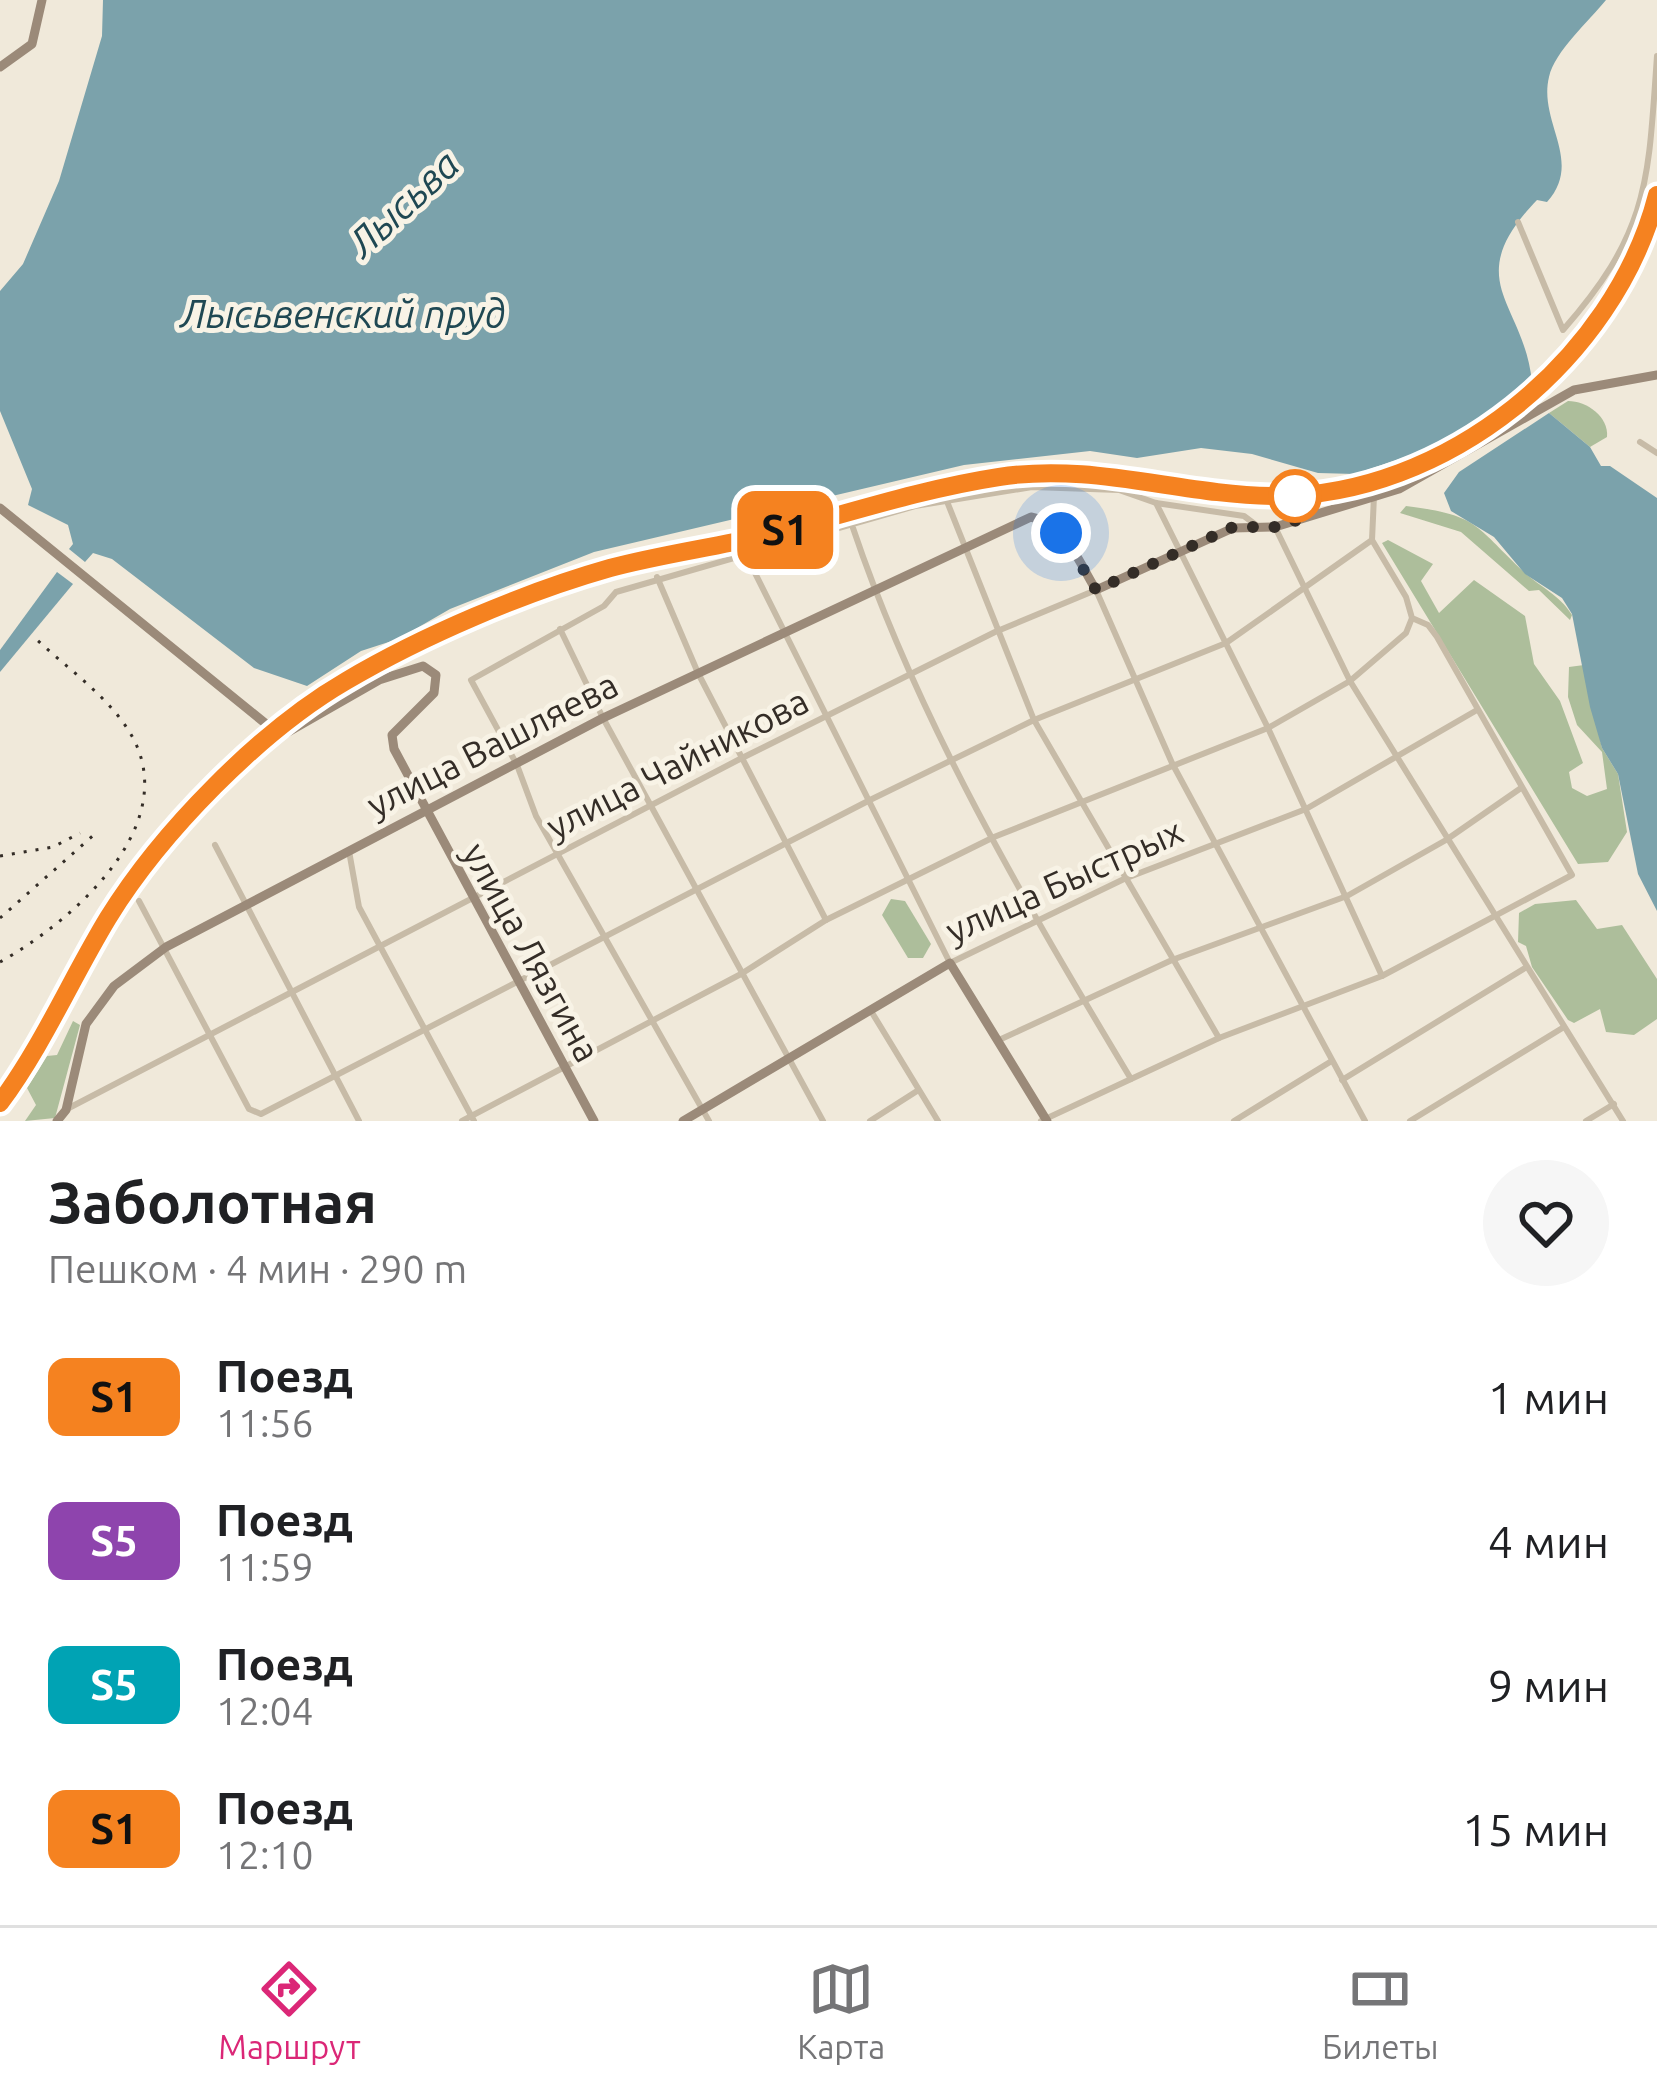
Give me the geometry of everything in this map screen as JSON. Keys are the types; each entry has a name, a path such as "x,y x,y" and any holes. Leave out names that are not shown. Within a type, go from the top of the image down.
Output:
{"street":[{"path":"0,67 32,44 42,0"},
{"path":"1517,222 1563,330 1623,249 1637,220 1652,137 1657,56"},
{"path":"1622,1121 1350,681 1275,527 1374,496 1468,454 1555,398 1657,375"},
{"path":"1640,442 1657,453"},
{"path":"709,1121 536,816 517,765 471,680 604,606 616,592 946,499 1032,487 1118,490 1156,503 1244,515 1256,525"},
{"path":"348,847 358,907 469,1120 742,974 826,920 1078,800 1268,728 1350,681 1406,633 1412,618 1406,597 1372,540 1374,496"},
{"path":"946,499 995,632 1034,720 1219,1038"},
{"path":"1156,503 1268,728 1382,976"},
{"name":"улица Лязгина","path":"0,508 281,736 390,675 428,668 436,675 434,693 392,735 404,774 594,1121"},
{"name":"улица Вашляева","path":"66,1110 86,1024 114,986 166,946 603,718 1030,517 1050,520 1096,590"},
{"path":"853,527 873,588 954,759 1131,1079"},
{"name":"улица Чайникова","path":"57,1121 66,1110 293,991 995,632 1233,527 1275,527"},
{"path":"139,902 249,1109 261,1114 338,1079 782,844 954,759 1034,720 1226,643 1305,592 1372,540"},
{"path":"746,555 950,963 1045,1120 1219,1038 1382,976 1572,875 1437,637 1428,625 1412,618"},
{"path":"657,577 740,759 826,920"},
{"path":"1096,590 1172,763 1365,1121"},
{"path":"560,628 603,718 823,1121"},
{"name":"улица Быстрых","path":"683,1121 950,963 1124,879 1306,809 1478,710"},
{"path":"999,1040 1086,1004 1172,960 1347,896 1446,840 1521,788"},
{"path":"215,845 359,1121"},
{"path":"1342,1080 1525,968"},
{"path":"870,1009 938,1121"},
{"path":"1410,1121 1564,1028"},
{"path":"1234,1121 1330,1062"},
{"path":"870,1121 918,1090"},
{"path":"1586,1121 1613,1104"}],"green space":[{"path":"1568,401 1595,412 1607,437 1590,447 1549,413"},
{"path":"1406,506 1474,525 1561,602 1572,615 1570,620 1539,590 1529,591 1461,532 1400,513"},
{"path":"1388,540 1433,564 1421,581 1439,613 1474,580 1525,616 1534,664 1560,701 1583,763 1569,772 1572,788 1587,796 1607,789 1602,752 1577,725 1568,697 1569,667 1584,665 1602,748 1618,774 1627,832 1608,862 1578,864 1382,543"},
{"path":"891,899 905,901 931,944 923,958 908,958 882,915"},
{"path":"1576,900 1597,929 1622,925 1657,979 1657,1019 1634,1035 1606,1032 1600,1009 1574,1023 1568,1020 1532,967 1526,946 1518,942 1519,913 1535,904"},
{"path":"73,1021 80,1025 55,1118 25,1121 36,1105 27,1088 47,1056 57,1055"}],"water":[{"name":"Лысьвенский пруд","path":"103,0 1606,0 1565,47 1549,77 1549,110 1561,156 1557,187 1547,202 1537,200 1502,252 1502,292 1527,355 1532,383 1521,393 1510,394 1501,411 1444,444 1355,474 1318,473 1252,454 1201,448 1137,458 1090,451 964,465 594,552 450,609 398,639 361,651 307,686 254,668 112,559 93,553 85,562 69,549 73,544 68,525 28,505 32,489 0,411 0,291 23,264 59,181 102,36"},
{"path":"1549,413 1590,447 1601,466 1610,466 1657,498 1657,911 1638,874 1618,774 1602,748 1590,707 1572,614 1562,598 1525,574 1494,537 1451,511 1444,493 1459,472"},
{"path":"57,572 73,584 0,672 0,650"}],"waterway":[{"path":"1527,389 1538,407"}],"railway":[{"path":"0,1103 119,900 164,841 254,751 346,681 480,615 586,576 971,482 1034,473 1069,474 1273,496 1337,490 1400,473 1459,445 1514,408 1563,363 1604,311 1636,254 1657,194"},
{"path":"0,962 86,898 130,838 142,805 144,772 133,738 102,697 36,639"},
{"path":"0,856 53,847 80,833"},
{"path":"0,918 96,833"}],"train":[{"name":"S1","path":"0,1103 41,1042 111,914 147,863 282,726 373,665 606,569 763,536 964,483 1029,473 1088,472 1240,494 1295,496 1368,484 1417,467 1483,428 1542,380 1591,331 1630,269 1657,195"}],"route":[{"path":"1061,533 1096,590 1233,527 1275,527 1308,517 1295,496"}],"water label":[{"name":"Лысьва","path":"403,203"}]}
